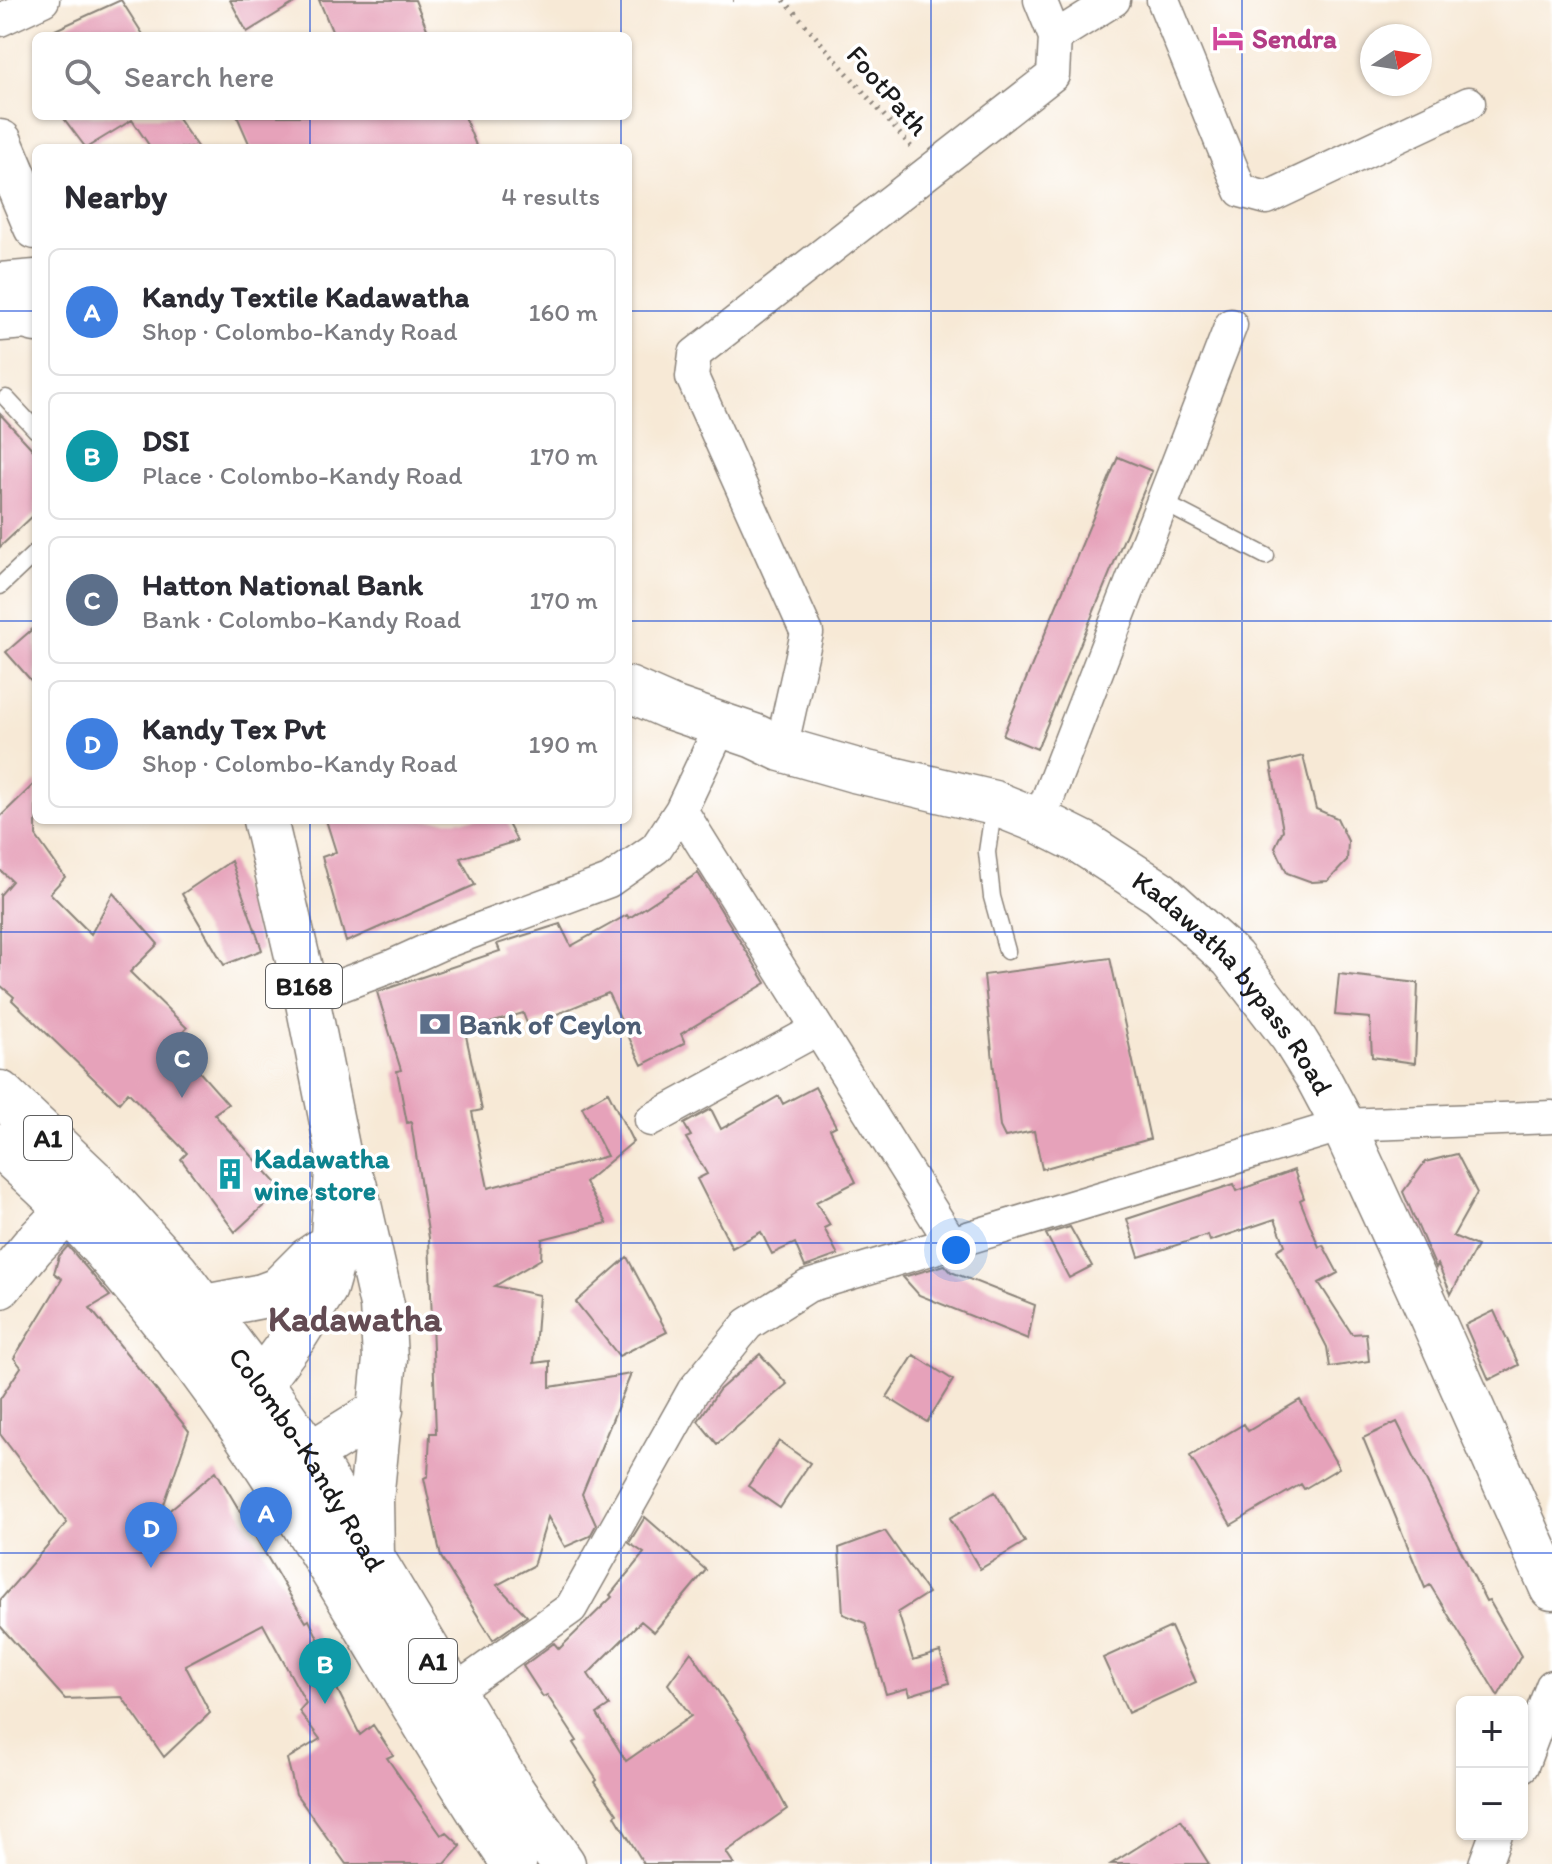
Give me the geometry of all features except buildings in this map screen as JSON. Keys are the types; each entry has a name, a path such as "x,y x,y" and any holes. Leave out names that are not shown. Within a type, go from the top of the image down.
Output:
{"main road":[{"path":"0,142 32,211"},
{"path":"0,285 32,282"},
{"path":"0,319 32,319"},
{"path":"632,672 751,740"},
{"name":"Kadawatha bypass Road","path":"632,691 751,740 854,770 994,803 1039,821 1083,843 1160,893 1232,958 1292,1036 1343,1125 1552,1588"},
{"path":"632,718 699,735 751,740"},
{"name":"B168","path":"266,824 307,998 338,1152 355,1187 382,1305 385,1359 371,1500 372,1557"},
{"name":"Colombo-Kandy Road","path":"0,1093 81,1197 98,1242 164,1324 275,1479 505,1860"},
{"name":"Colombo-Kandy Road","path":"0,1146 81,1197 176,1272 204,1307 310,1454 511,1789 563,1864"},
{"name":"B168","path":"260,1383 325,1288 331,1267 338,1152"},
{"path":"0,1286 33,1246 81,1197"},
{"path":"204,1307 278,1290 308,1260 333,1243"},
{"path":"226,1410 260,1383"},
{"path":"275,1479 381,1410"}],"street":[{"path":"0,20 43,0"},
{"path":"307,998 609,881 656,848 681,810 751,740 807,633 692,377 695,354 1053,75 1055,37 1040,0"},
{"path":"1055,37 1114,0"},
{"path":"1163,0 1241,191 1267,198 1469,103"},
{"path":"1039,821 1231,325"},
{"path":"681,810 951,1242"},
{"path":"651,1120 818,1029"},
{"path":"453,1692 571,1608 693,1391 748,1324 808,1286 1343,1125 1552,1117"},
{"path":"1528,1750 1552,1686"},
{"path":"1485,1864 1494,1840"}],"lane":[{"path":"6,398 32,426"},
{"path":"1162,502 1266,556"},
{"path":"0,586 32,556"},
{"path":"994,803 987,852 992,897 1007,951"}],"path":[{"name":"FootPath","path":"784,0 932,170"}],"place":[{"name":"Sendra","path":"1228,38"},
{"name":"Bank of Ceylon","path":"435,1024"},
{"name":"Hatton National Bank","path":"182,1098"},
{"name":"Kadawatha wine store","path":"230,1174"},
{"name":"Kandy Textile Kadawatha","path":"266,1553"},
{"name":"Kandy Tex Pvt","path":"151,1568"},
{"name":"DSI","path":"325,1704"}],"district":[{"name":"Kadawatha","path":"355,1318"}]}
